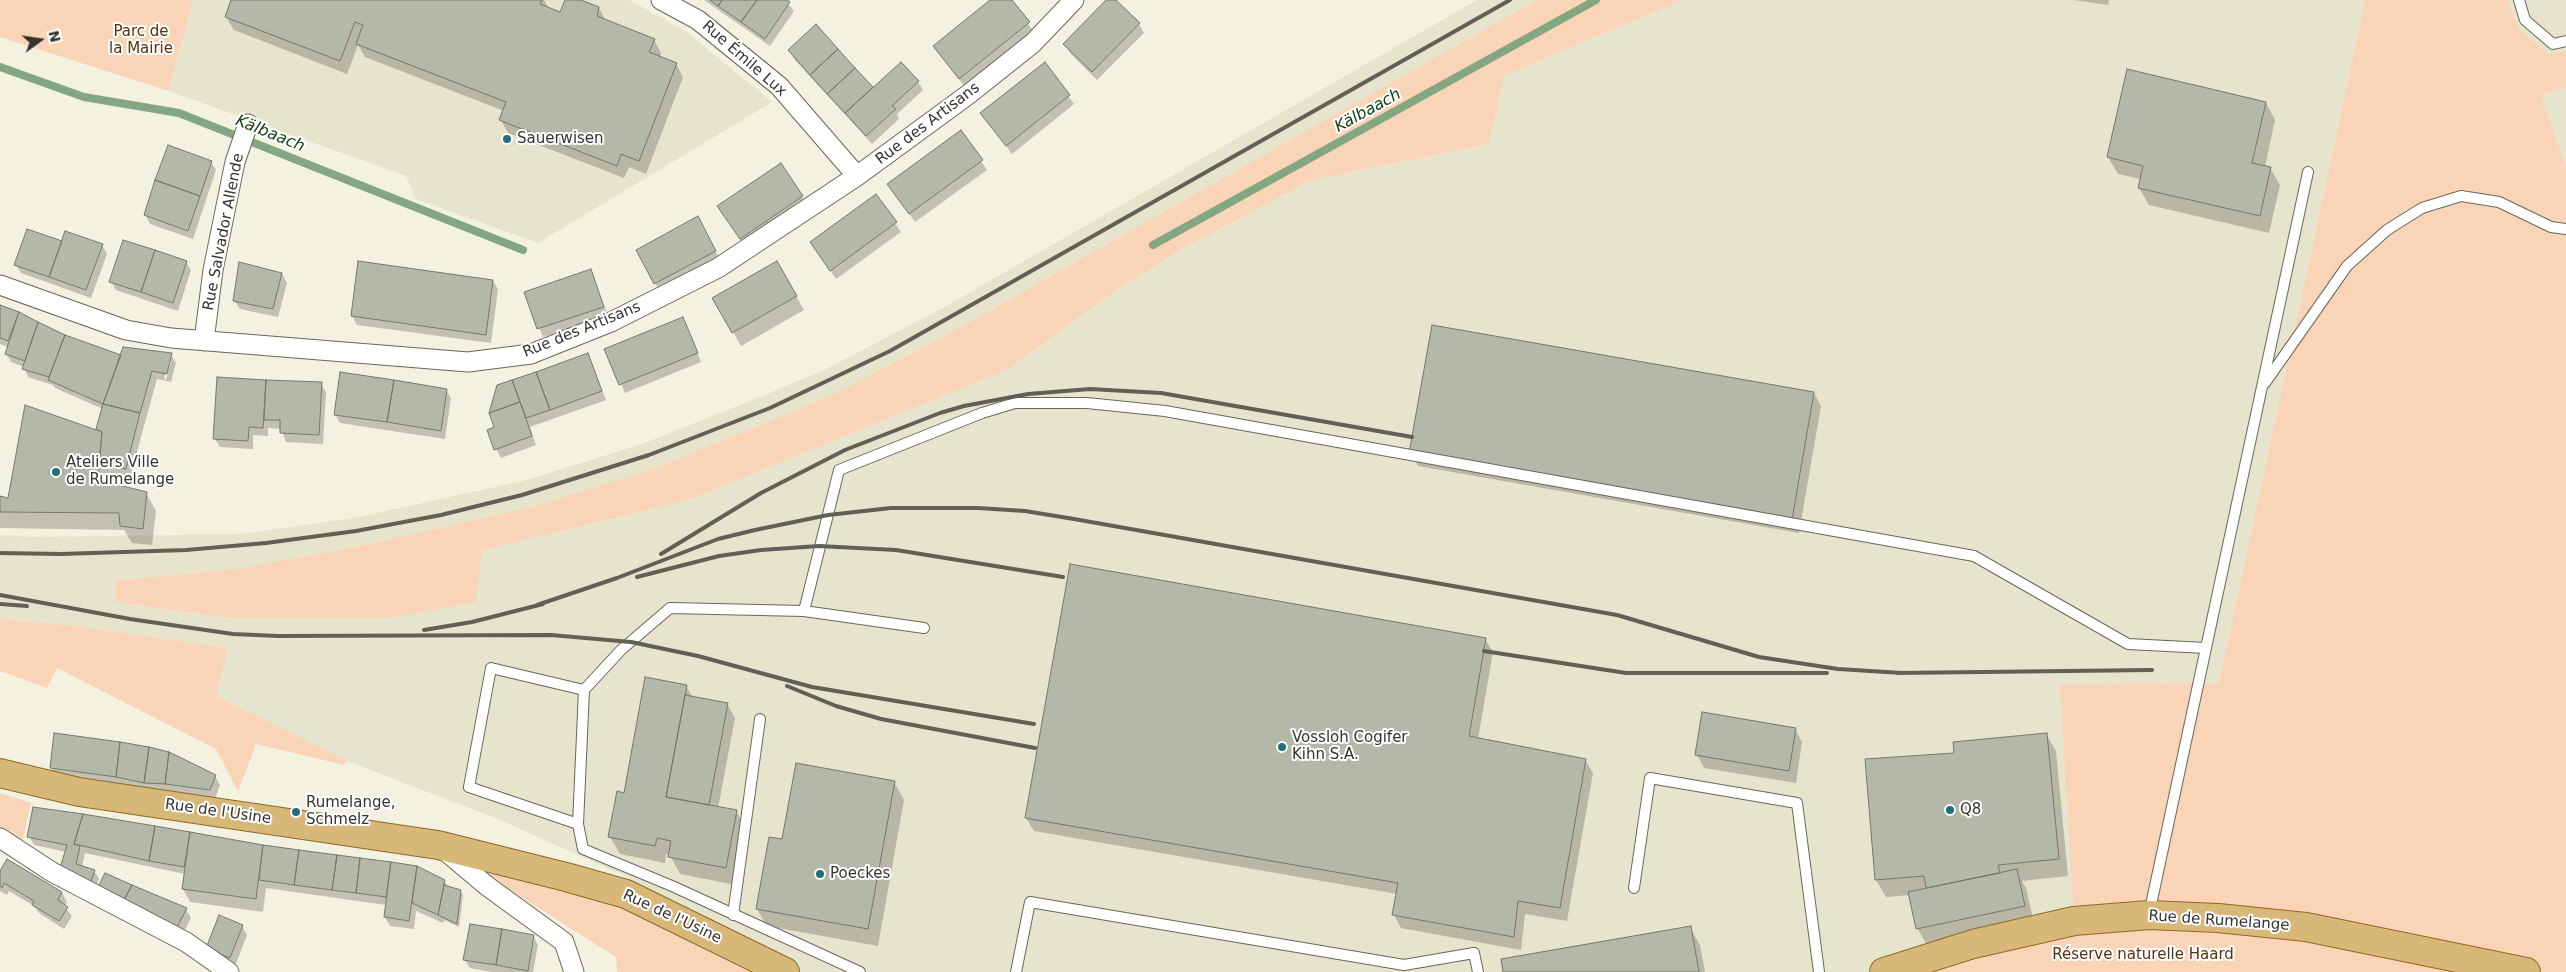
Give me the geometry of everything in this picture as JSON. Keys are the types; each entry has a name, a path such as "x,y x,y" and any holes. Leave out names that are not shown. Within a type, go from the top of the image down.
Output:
{"main road":[{"name":"Rue de l'Usine","path":"0,773 79,792 438,845 626,894 785,972"},
{"name":"Rue de Rumelange","path":"1884,972 1973,944 2074,921 2149,915 2218,918 2306,928 2526,972"}],"street":[{"name":"Rue Émile Lux","path":"661,0 698,20 779,86 856,176"},
{"name":"Rue des Artisans","path":"0,285 126,330 204,341 468,362 531,354 611,322 718,268 856,176 969,94 1033,43 1074,0"},
{"name":"Rue Salvador Allende","path":"204,341 213,270 235,162 248,124"},
{"path":"0,838 52,872 186,942 229,972"},
{"path":"438,845 487,886 564,942 574,972"}],"lane":[{"path":"2519,0 2525,20 2553,44 2566,41"},
{"path":"2149,915 2308,172"},
{"path":"2261,388 2346,266 2387,230 2422,208 2461,196 2499,202 2551,227 2566,229"},
{"path":"804,611 840,470 982,413 1015,403 1087,403 1165,412 1974,556 2128,644 2206,648"},
{"path":"860,972 583,849 578,824 584,690 621,650 670,608 804,611 924,628"},
{"path":"578,824 469,787 491,668 584,690"},
{"path":"733,914 760,719"},
{"path":"1634,888 1650,778 1798,803 1819,972"},
{"path":"1016,972 1030,902 1404,965 1474,953 1478,972"}],"shaded area":[{"name":"Sauerwisen","path":"193,0 630,0 687,32 772,102 538,243 416,199 406,176 169,91"},
{"path":"1477,0 1538,0 954,331 838,392 653,469 532,507 360,546 242,568 116,581 115,602 228,618 389,618 482,550 686,501 1007,370 1115,291 1177,252 1311,180 1489,144 1505,75 1683,0 2365,0 2219,683 2176,684 2074,921 1884,972 785,972 626,894 629,878 498,819 347,761 216,696 228,648 67,625 0,619 0,535 33,537 242,534 354,518 527,480 642,444 765,395 826,369 941,309"},
{"path":"2508,0 2566,0 2566,51 2549,54 2519,29"},
{"path":"2566,88 2566,167 2541,95"}],"green space":[{"name":"Parc de la Mairie","path":"0,0 193,0 169,91 0,37"},
{"path":"1537,0 1683,0 1505,75 1489,144 1311,180 1177,252 1115,291 1007,370 686,501 482,550 476,602 389,618 228,618 115,602 116,581 242,568 360,546 532,507 653,469 775,419 838,392 954,331"},
{"name":"Réserve naturelle Haard","path":"2365,0 2508,0 2519,29 2549,54 2566,51 2566,88 2541,95 2566,167 2566,972 1884,972 2074,921 2060,685 2219,683"},
{"path":"0,619 67,625 228,648 216,696 347,761 344,765 256,744 238,792 216,749 57,668 47,688 0,671"},
{"path":"0,793 31,803 20,851 0,838"},
{"path":"483,873 626,894 785,972 617,972 616,957"}],"building":[{"path":"231,0 542,0 540,4 560,12 565,0 581,0 599,7 597,16 655,39 649,52 677,63 639,161 621,154 617,166 499,120 506,102 356,44 363,25 355,22 340,61 225,17"},
{"path":"710,0 722,0 718,6"},
{"path":"722,0 757,0 741,22 718,6"},
{"path":"757,0 787,0 790,2 765,39 741,22"},
{"path":"990,0 1012,0 1030,22 959,79 933,46"},
{"path":"1106,0 1116,0 1140,23 1092,72 1063,44"},
{"path":"816,24 838,49 810,75 788,50"},
{"path":"838,49 855,68 827,94 810,75"},
{"path":"901,62 919,81 892,106 896,109 866,136 845,113"},
{"path":"1045,62 1070,95 1006,146 980,113"},
{"path":"855,68 873,87 845,113 827,94"},
{"path":"2127,69 2266,102 2252,163 2271,167 2260,216 2138,188 2143,166 2107,157"},
{"path":"961,130 983,160 909,214 887,184"},
{"path":"168,145 212,161 200,196 155,180"},
{"path":"781,163 803,196 740,239 717,206"},
{"path":"155,180 200,196 188,231 144,215"},
{"path":"876,194 897,222 830,271 810,242"},
{"path":"698,216 716,251 654,284 636,250"},
{"path":"27,229 62,241 49,277 14,265"},
{"path":"65,231 103,244 86,290 49,277"},
{"path":"123,240 155,250 141,292 109,282"},
{"path":"155,250 187,261 173,303 141,292"},
{"path":"358,261 493,280 486,335 351,316"},
{"path":"777,261 797,296 732,333 712,298"},
{"path":"239,262 282,273 273,309 233,301"},
{"path":"591,269 604,307 537,329 524,292"},
{"path":"0,305 19,312 8,341 0,338"},
{"path":"19,312 38,322 25,361 5,354"},
{"path":"683,317 698,353 619,385 604,349"},
{"path":"38,322 65,335 49,377 22,369"},
{"path":"1432,325 1814,392 1792,520 1409,453"},
{"path":"65,335 121,355 103,404 48,380"},
{"path":"123,347 172,353 167,374 152,371 140,413 103,404"},
{"path":"588,353 602,391 550,410 536,372"},
{"path":"340,372 394,380 387,422 334,415"},
{"path":"536,372 550,410 526,418 512,380"},
{"path":"217,377 266,380 263,428 249,427 248,441 213,439"},
{"path":"266,380 322,382 319,435 280,433 280,420 264,420"},
{"path":"394,380 447,389 441,431 387,422"},
{"path":"512,380 520,402 489,413 497,385"},
{"path":"520,402 532,436 494,450 487,430 494,427 489,413"},
{"name":"Ateliers Ville de Rumelange","path":"103,404 140,413 126,469 99,464 102,432 96,429"},
{"name":"Ateliers Ville de Rumelange","path":"25,405 102,432 98,480 147,492 143,529 120,526 119,513 0,512 0,496 8,498"},
{"name":"Vossloh Cogifer Kihn S.A.","path":"1070,564 1486,638 1469,736 1586,759 1560,908 1518,901 1514,937 1392,915 1398,883 1025,818"},
{"path":"645,677 687,685 666,797 737,810 726,868 668,857 671,841 657,838 655,846 608,837 617,791 624,793"},
{"path":"685,695 728,703 709,805 666,797"},
{"path":"1702,712 1796,728 1789,771 1695,755"},
{"path":"54,733 120,742 116,777 50,768"},
{"path":"2047,733 2059,859 1998,865 2000,873 1926,888 1924,876 1875,880 1865,759 1954,753 1953,742"},
{"path":"120,742 149,747 144,783 116,777"},
{"path":"149,747 169,752 165,784 144,783"},
{"path":"169,752 216,775 210,790 165,784"},
{"name":"Poeckes","path":"796,763 895,781 868,929 756,909 769,837 782,839"},
{"path":"33,807 83,814 74,844 80,846 76,864 95,870 89,886 59,871 67,845 27,837"},
{"path":"83,814 155,826 149,861 74,844"},
{"path":"155,826 190,832 184,867 149,861"},
{"path":"190,832 263,845 256,899 182,889"},
{"path":"263,845 299,850 294,885 259,880"},
{"path":"299,850 337,855 332,890 294,885"},
{"path":"337,855 360,858 356,893 332,890"},
{"path":"360,858 391,862 386,897 356,893"},
{"path":"7,859 62,892 58,900 68,907 59,921 32,905 34,901 4,883 2,888 0,886 0,871"},
{"path":"391,862 417,866 409,921 384,917"},
{"path":"417,866 445,880 438,915 412,903"},
{"path":"2017,869 2025,906 1916,929 1908,892"},
{"path":"105,873 132,885 122,904 96,891"},
{"path":"132,885 187,908 175,931 122,904"},
{"path":"444,885 461,890 457,924 438,915"},
{"path":"219,915 243,925 230,958 206,948"},
{"path":"470,924 502,929 496,965 463,960"},
{"path":"1691,926 1699,972 1503,972 1501,959"},
{"path":"502,929 534,935 528,971 496,965"}],"waterway":[{"name":"Kälbaach","path":"1153,245 1596,0"},
{"name":"Kälbaach","path":"0,67 84,97 179,113 523,250"}],"railway":[{"path":"0,553 61,554 186,550 266,543 356,531 441,515 522,495 649,455 770,408 890,351 1510,0"},
{"path":"661,554 761,493 845,450 940,413 964,406 1028,394 1090,389 1161,393 1412,437"},
{"path":"537,605 617,578 718,539 755,530 828,515 891,508 978,508 1025,511 1074,519 1617,615 1759,657 1838,669 1902,673"},
{"path":"637,577 719,556 761,550 819,546 896,550 1063,577"},
{"path":"0,595 130,619 233,634 278,636 551,635 631,642 698,656 812,687 1034,724"},
{"path":"0,604 27,606"},
{"path":"424,630 472,622 543,604"},
{"path":"1484,651 1626,673 1827,673"},
{"path":"1897,673 2152,670"},
{"path":"787,686 836,706 881,719 1035,748"}],"place":[{"name":"Sauerwisen","path":"507,139"},
{"name":"Ateliers Ville de Rumelange","path":"56,472"},
{"name":"Vossloh Cogifer Kihn S.A.","path":"1282,747"},
{"name":"Q8","path":"1950,810"},
{"name":"Rumelange, Schmelz","path":"296,812"},
{"name":"Poeckes","path":"820,874"}]}
